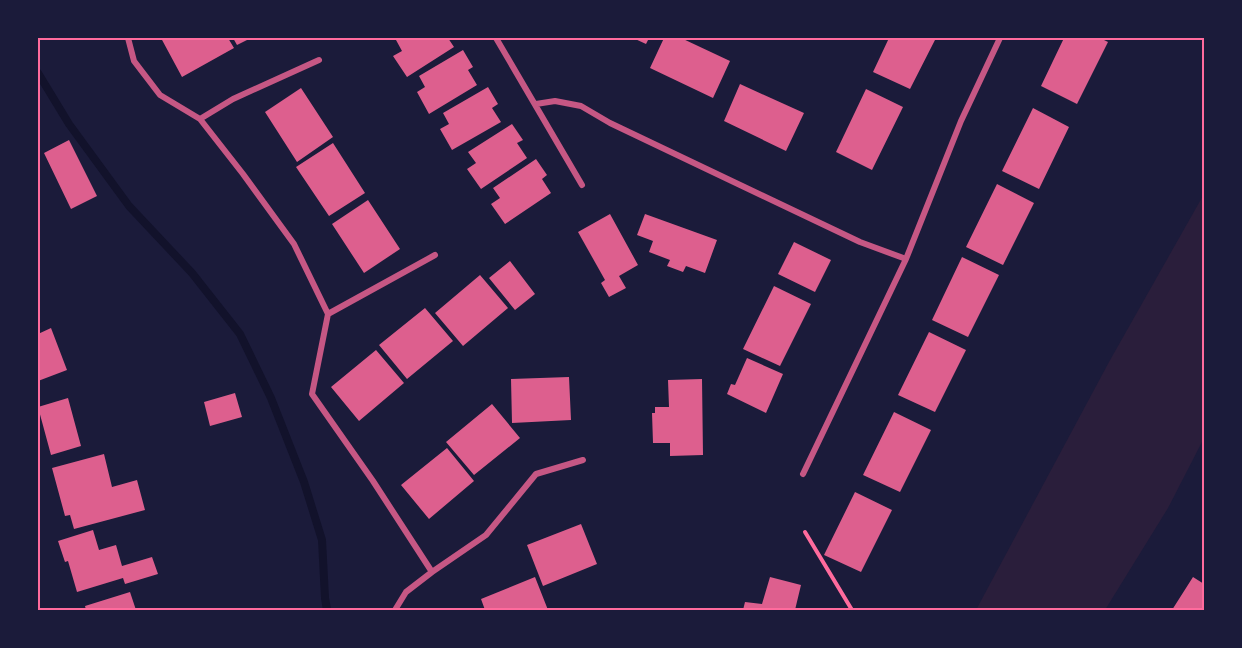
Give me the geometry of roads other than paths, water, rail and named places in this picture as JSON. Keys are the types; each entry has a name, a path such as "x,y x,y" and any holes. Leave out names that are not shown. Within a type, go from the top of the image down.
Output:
{"street":[{"path":"128,38 134,61 160,95 200,119 294,244 328,314 312,394 373,480 432,572"},
{"path":"496,38 582,184"},
{"path":"803,474 906,259 961,121 1000,38"},
{"path":"200,119 233,99 319,60"},
{"path":"536,104 555,101 581,106 610,123 860,242 906,259"},
{"path":"328,314 435,255"},
{"path":"394,610 406,592 486,535 536,474 583,460"}],"waterway":[{"path":"38,73 69,124 129,206 192,273 240,334 271,398 304,482 322,540 327,610"}]}
